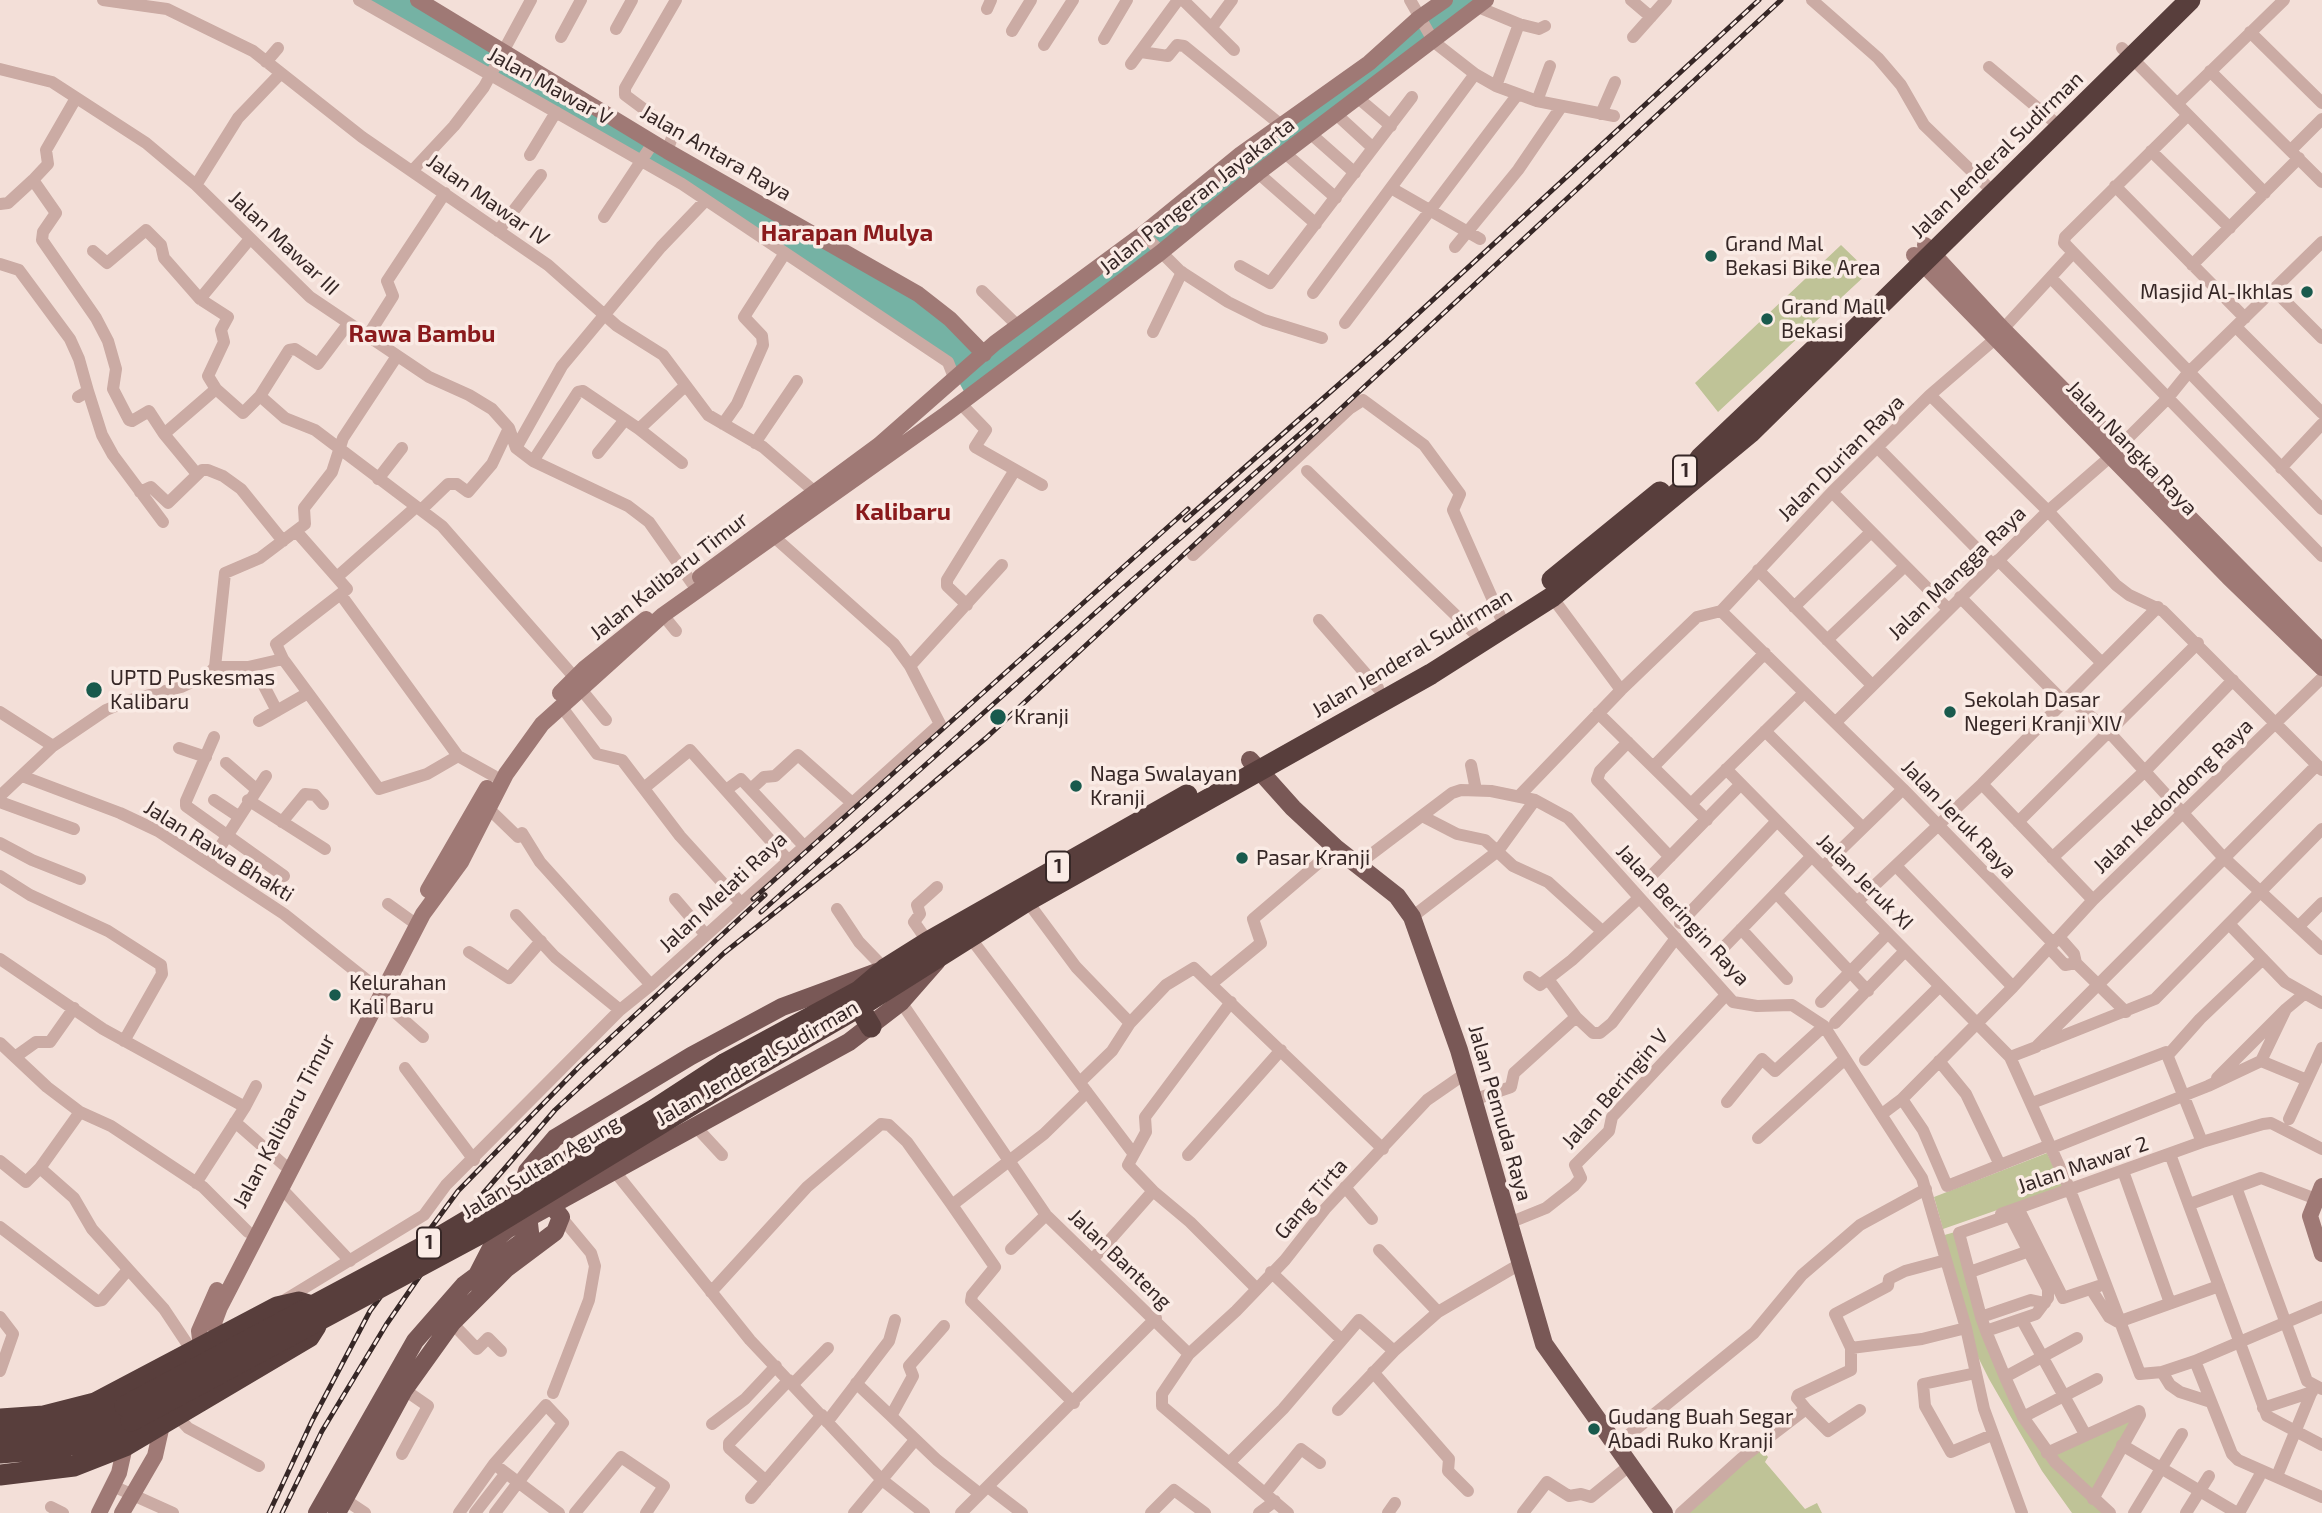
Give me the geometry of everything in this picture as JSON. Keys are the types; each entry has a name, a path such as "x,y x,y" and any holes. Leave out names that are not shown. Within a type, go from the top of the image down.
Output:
{"highway":[{"name":"Jalan Jenderal Sudirman","path":"1923,254 2126,53 2170,0"},
{"name":"Jalan Jenderal Sudirman","path":"859,999 885,969 969,936 1378,688 1414,675 1551,581 1775,410 1986,184 2126,53 2190,0"},
{"name":"Jalan Jenderal Sudirman","path":"934,948 1552,597 1695,472"},
{"name":"Jalan Sultan Agung","path":"0,1453 27,1453 88,1440 131,1421 478,1235 721,1087 934,948"},
{"name":"Jalan Sultan Agung","path":"0,1438 46,1434 90,1423 187,1374 465,1222 724,1064 859,999"},
{"path":"859,999 870,1027"},
{"path":"0,1419 44,1416 95,1403 277,1307 299,1302 312,1306 317,1320 309,1337 125,1446 74,1466 0,1475"}],"main road":[{"name":"Jalan Pemuda Raya","path":"1253,766 1336,848 1397,896 1412,917 1466,1073 1544,1344 1614,1447 1664,1513"},
{"name":"Jalan Jenderal Sudirman","path":"530,1217 558,1211 572,1196 697,1128 870,1027 901,1002 934,948"},
{"name":"Jalan Jenderal Sudirman","path":"536,1160 555,1138 732,1032 782,1007 885,969"},
{"path":"317,1513 398,1384 452,1322 507,1268 547,1240 558,1211 536,1183 536,1160"},
{"path":"340,1506 398,1384 415,1341 442,1308 477,1276 523,1241 530,1232 524,1181 536,1160"}],"street":[{"name":"Jalan Mawar IV","path":"103,0 167,9 233,40 266,62 289,82 412,171 548,265 606,316 663,355 708,415 755,443 815,492"},
{"name":"Jalan Mawar V","path":"359,0 556,112 653,151 706,200 948,362 955,380"},
{"name":"Jalan Antara Raya","path":"418,0 437,5 653,151 918,294 950,319 984,354"},
{"path":"412,171 454,126 490,75 530,0"},
{"path":"561,37 581,0"},
{"path":"616,29 632,0"},
{"path":"604,217 653,151 673,135 672,130 625,95 625,88 676,0"},
{"path":"1012,31 1031,0"},
{"path":"1044,45 1073,0"},
{"path":"1104,39 1127,0"},
{"path":"1131,64 1180,0 1234,50"},
{"path":"1212,27 1232,0"},
{"path":"1410,0 1433,41 1475,74 1496,86 1538,101 1607,115 1615,82"},
{"name":"Jalan Pangeran Jayakarta","path":"984,354 1281,125 1369,63 1445,0"},
{"path":"1631,0 1651,17"},
{"path":"1633,37 1666,0"},
{"path":"1812,0 1878,58 1902,85 1924,125 1986,184"},
{"path":"2176,104 2284,0"},
{"path":"1482,3 1519,24 1539,29 1545,26"},
{"name":"Jalan Pangeran Jayakarta","path":"934,422 1482,3"},
{"path":"1496,86 1519,24"},
{"path":"2250,32 2322,103"},
{"path":"1141,52 1168,56 1175,46 1184,46 1281,125"},
{"path":"266,62 278,48"},
{"path":"2126,53 2265,194"},
{"path":"1538,101 1550,66"},
{"path":"1989,67 2052,120"},
{"name":"Jalan Mawar III","path":"0,69 48,80 146,142 196,186 310,297 429,377 477,400 503,419 516,448"},
{"path":"2210,71 2322,182"},
{"path":"196,186 237,118 281,73"},
{"path":"1313,293 1475,74"},
{"path":"1345,323 1518,94"},
{"path":"1240,266 1270,283 1412,97"},
{"path":"0,204 8,203 48,164 46,150 76,98"},
{"path":"1358,98 1391,126"},
{"path":"1455,247 1518,170 1561,107"},
{"path":"530,155 556,112"},
{"path":"1336,114 1373,148"},
{"path":"2188,115 2064,239 2072,254 2322,509"},
{"path":"2192,265 2265,194 2322,119"},
{"path":"1311,134 1355,173"},
{"path":"2151,151 2230,228"},
{"path":"1285,153 1336,198"},
{"path":"1258,173 1316,224"},
{"path":"498,231 541,175"},
{"path":"33,180 56,213 43,232 42,240 96,318 108,341 116,369 114,393 130,421 149,411 197,474"},
{"path":"2115,186 2192,265 2322,413"},
{"path":"1391,188 1480,239"},
{"path":"367,337 393,296 387,281 445,193"},
{"path":"692,583 649,522 628,506 533,461 516,448 551,382 661,247 706,200"},
{"path":"93,251 107,262 146,230 161,245 163,256 200,299 228,317 221,330 224,342 208,376 216,389 243,412 260,396 289,350 295,349 318,364 348,324"},
{"path":"1143,234 1182,272 1228,302 1264,320 1322,338"},
{"path":"200,299 249,240"},
{"name":"Jalan Mangga Raya","path":"1836,722 1871,684 2048,511 2115,452 2167,399 2188,373 2322,242"},
{"path":"723,424 737,404 763,345 762,336 744,317 785,253"},
{"name":"Jalan Nangka Raya","path":"1923,254 2234,573 2322,668"},
{"name":"Jalan Durian Raya","path":"1721,611 1832,492 1930,395 1999,334 2072,254"},
{"path":"0,264 19,270 70,339 79,359 83,394 102,435 163,522"},
{"path":"1153,332 1182,272"},
{"path":"2051,278 2322,556"},
{"path":"2274,290 2322,338"},
{"path":"982,291 1018,326"},
{"name":"Jalan Kalibaru Timur","path":"500,775 578,683 663,615 773,536 899,437 984,354"},
{"path":"0,796 57,743 106,710 130,700 181,687 209,674 215,667 225,573 260,558 305,523 304,508 331,472 342,438 397,356"},
{"path":"755,443 797,381"},
{"path":"639,429 685,386"},
{"path":"164,434 216,389"},
{"path":"533,461 578,392 583,391 639,429 682,463"},
{"path":"1930,395 2048,511 2123,591 2158,607 2198,643 2319,768 2223,857 2035,1047"},
{"path":"260,396 285,418 313,429 419,509 470,554 606,720"},
{"path":"1193,555 1363,400 1424,445 1460,494 1453,510 1500,616"},
{"path":"960,403 986,430 975,447 1042,485"},
{"path":"927,407 926,414 934,422"},
{"path":"598,453 624,421"},
{"name":"Jalan Kalibaru Timur","path":"204,1345 281,1188 297,1148 438,883 500,775 515,741 692,583 815,492 899,437 934,422"},
{"path":"2281,468 2322,424"},
{"path":"337,577 448,484 454,483 468,492 492,464 509,428"},
{"path":"378,479 402,447"},
{"path":"1878,448 2102,663"},
{"path":"140,492 151,487 168,503 197,474 205,470 232,482 282,541"},
{"path":"967,605 947,586 947,580 1015,470"},
{"path":"1307,471 1473,632"},
{"path":"1832,492 1948,609"},
{"path":"296,531 347,589 275,644 283,659 379,789 427,774 458,756"},
{"path":"1794,607 1871,532"},
{"name":"Jalan Melati Raya","path":"277,1307 288,1296 424,1215 446,1185 474,1160 620,1010 940,723 910,666 880,632 773,536"},
{"path":"910,666 1002,565"},
{"path":"1827,640 1905,566"},
{"path":"1758,570 1871,684"},
{"name":"Jalan Nangka Raya","path":"2234,573 2322,651"},
{"path":"341,595 458,756 500,775"},
{"path":"1552,597 1621,690"},
{"path":"1960,597 2066,699 2109,733 2184,811 2223,857 2322,949"},
{"path":"1857,902 1982,784 2158,607"},
{"path":"1524,790 1621,690 1698,617 1721,611"},
{"name":"Jalan Jeruk Raya","path":"1721,611 1836,722 2053,943 2065,965 2076,963 2126,1012"},
{"path":"663,615 676,631"},
{"path":"1319,620 1378,688"},
{"path":"2018,822 2198,643"},
{"path":"1653,767 1765,653"},
{"path":"215,667 248,667 283,659"},
{"name":"Jalan Kedondong Raya","path":"1890,1108 2013,987 2093,900 2322,678"},
{"path":"2052,858 2146,770 2233,680"},
{"path":"263,684 277,711"},
{"path":"260,721 308,692"},
{"path":"1691,804 1804,693"},
{"path":"561,706 597,754 620,759 680,836 740,902"},
{"path":"1598,713 1707,820"},
{"path":"2,715 57,743"},
{"path":"1765,731 1862,827"},
{"path":"214,737 186,804 285,876"},
{"path":"1628,742 1600,771 1597,780 1670,857"},
{"path":"179,748 206,757"},
{"path":"644,788 688,750 787,859"},
{"path":"751,789 764,777 775,776 797,755 851,802"},
{"path":"226,763 256,789"},
{"path":"1471,765 1476,790"},
{"name":"Jalan Jeruk XI","path":"1726,769 2010,1057 2070,1190"},
{"name":"Jalan Rawa Bhakti","path":"22,776 137,820 209,864 284,914 379,994 423,1037"},
{"path":"209,864 265,776"},
{"path":"726,790 738,778 803,845"},
{"path":"1982,784 2093,900"},
{"path":"1653,874 1741,785"},
{"path":"1824,866 1903,789"},
{"name":"Jalan Beringin Raya","path":"1357,865 1452,793 1524,790 1535,800 1568,818 1726,995 1745,1005 1792,1005 1830,1025 1845,1059 1890,1108 1926,1189 1966,1328 1992,1435 2022,1513"},
{"path":"282,822 307,793 314,795 323,804"},
{"path":"214,800 238,816"},
{"path":"248,800 325,849"},
{"path":"1412,917 1498,851 1535,800"},
{"path":"0,802 74,829"},
{"path":"484,804 518,837 522,833 540,862 651,985"},
{"path":"1422,816 1457,834 1485,839 1513,866 1548,882 1602,932"},
{"path":"1680,923 1777,821"},
{"path":"2010,1057 2155,999 2322,829"},
{"path":"0,843 32,860 80,879"},
{"path":"1211,984 1261,943 1253,919 1336,848"},
{"path":"1724,947 1812,856"},
{"path":"1897,867 2013,987"},
{"path":"0,877 30,895 108,931 161,965 162,974 124,1041"},
{"name":"Jalan Kalibaru Timur","path":"379,994 413,922 438,883"},
{"path":"934,948 914,923 920,914 917,905 937,887"},
{"path":"1776,893 1868,991"},
{"path":"1529,977 1537,985 1548,979 1639,898"},
{"path":"675,899 705,934"},
{"path":"1027,901 1076,967 1130,1023"},
{"path":"2298,926 2322,903"},
{"path":"388,904 413,922"},
{"path":"837,909 859,942 885,969"},
{"path":"516,915 555,957 620,1010"},
{"path":"2229,925 2285,982 2322,1003"},
{"path":"1741,929 1787,979"},
{"path":"1821,1002 1888,933"},
{"path":"969,936 1133,1153"},
{"path":"1548,979 1576,1017 1593,1034 1607,1029 1676,938"},
{"path":"469,952 509,978 541,941"},
{"path":"1727,1102 1762,1059 1776,1071 1868,991 1905,951"},
{"path":"0,959 124,1041 245,1107"},
{"path":"2032,1102 2165,1053 2188,1034 2200,1019 2263,959"},
{"path":"952,1205 1044,1135 1112,1051 1130,1023 1166,985 1194,968 1383,1149"},
{"path":"1865,1060 1940,986"},
{"path":"2208,1086 2304,994"},
{"name":"Jalan Beringin V","path":"1509,1223 1546,1208 1574,1186 1581,1178 1575,1165 1609,1131 1612,1117 1726,995"},
{"name":"Jalan Banteng","path":"901,1002 1046,1214 1156,1318 1189,1354"},
{"path":"1231,1002 1145,1117 1146,1132 1128,1165 1153,1191 1191,1222 1256,1289"},
{"path":"15,1057 36,1042 50,1042 74,1008"},
{"path":"1890,1108 1923,1130 1947,1186 2185,1096 2261,1061 2286,1010"},
{"path":"1473,1100 1511,1087 1514,1073 1576,1017"},
{"path":"0,1043 47,1087 80,1112 111,1126 196,1182 248,1232"},
{"path":"2289,1119 2322,1048"},
{"path":"1188,1155 1281,1050"},
{"path":"2165,1053 2202,1142"},
{"path":"1758,1138 1845,1059"},
{"path":"1939,1061 1966,1094 2000,1165"},
{"path":"2261,1061 2306,1080"},
{"path":"405,1068 474,1160"},
{"name":"Gang Tirta","path":"1189,1354 1256,1289 1345,1187 1427,1100 1466,1073"},
{"path":"196,1182 256,1086"},
{"path":"0,1161 25,1182 40,1168 80,1112"},
{"path":"235,1122 284,1165"},
{"path":"2170,1154 2202,1142 2272,1123 2322,1149"},
{"path":"711,1292 807,1187 881,1124 889,1125 902,1137 995,1267 972,1294 971,1301 1074,1403"},
{"path":"697,1128 722,1155"},
{"name":"Jalan Kalibaru Timur","path":"204,1345 199,1331 203,1317 284,1165 297,1148"},
{"name":"Jalan Mawar 2","path":"1939,1234 2014,1211 2170,1154 2263,1408"},
{"path":"40,1168 74,1198 92,1229 127,1271 204,1345"},
{"path":"2123,1171 2170,1303"},
{"path":"616,1172 711,1292 776,1366 881,1479 924,1513"},
{"path":"2190,1204 2264,1178 2319,1193 2310,1221 2322,1254"},
{"path":"1345,1187 1372,1220"},
{"path":"2236,1187 2307,1381 2316,1389"},
{"path":"281,1188 350,1261"},
{"path":"1614,1447 1754,1333 1802,1275 1860,1225 1926,1189"},
{"path":"2070,1190 2140,1374 2162,1371 2195,1361 2322,1307"},
{"path":"1093,1259 1153,1191"},
{"path":"553,1393 589,1300 595,1266 591,1253 558,1211"},
{"path":"2014,1211 2063,1298 2105,1283"},
{"path":"2014,1211 1959,1233 1981,1317 2023,1417 2047,1453 2110,1513"},
{"path":"1986,1331 2022,1320 2041,1310 2045,1303 2048,1289 2029,1251 2014,1211"},
{"path":"1012,1249 1046,1214"},
{"path":"0,1227 97,1301 102,1300 127,1271"},
{"path":"1379,1250 1438,1312"},
{"path":"1970,1272 2029,1251"},
{"path":"1860,1410 1828,1431 1797,1396 1851,1370 1851,1348 1835,1314 1888,1286 1889,1279 1905,1270 1946,1260"},
{"path":"1338,1410 1394,1351 1438,1312 1520,1264"},
{"path":"1271,1272 1342,1340"},
{"path":"2091,1289 2109,1317 2118,1321 2219,1286"},
{"path":"1981,1317 2031,1300 2045,1303"},
{"path":"0,1317 13,1334 0,1371"},
{"path":"961,1513 1074,1403 1156,1318"},
{"path":"1229,1463 1283,1409 1361,1319 1394,1351"},
{"path":"751,1498 856,1383 889,1341 895,1320"},
{"path":"2022,1320 2085,1434"},
{"path":"452,1322 477,1349 488,1338 501,1351"},
{"path":"891,1416 913,1376 909,1366 944,1325"},
{"path":"1851,1348 1922,1339 1966,1328"},
{"path":"2004,1377 2077,1338"},
{"path":"766,1481 729,1448 729,1443 828,1348"},
{"path":"1189,1354 1160,1400 1162,1406 1288,1513"},
{"path":"2195,1361 2232,1454 2238,1460 2322,1497"},
{"path":"712,1424 745,1399 776,1366"},
{"path":"2162,1371 2170,1385 2211,1402"},
{"path":"1373,1372 1449,1459 1448,1471 1468,1491"},
{"path":"1976,1373 1923,1384 1925,1406 1951,1452 1992,1435"},
{"path":"2023,1417 2097,1379"},
{"path":"856,1383 915,1440 984,1491 1022,1513"},
{"path":"398,1384 428,1406 402,1454"},
{"path":"2316,1389 2263,1408 2274,1422 2322,1445"},
{"path":"2277,1476 2316,1389"},
{"path":"459,1513 494,1464 542,1406 549,1407 563,1423 495,1513"},
{"path":"1681,1513 1742,1458 1806,1409"},
{"path":"2047,1453 2139,1411 2140,1415 2093,1499"},
{"path":"99,1513 125,1490 155,1456 170,1420 259,1466"},
{"path":"2134,1513 2182,1434"},
{"path":"854,1513 915,1440"},
{"path":"2122,1445 2238,1513 2259,1477"},
{"path":"122,1513 125,1446"},
{"path":"1259,1513 1301,1449 1320,1463"},
{"path":"575,1513 620,1457 664,1486 646,1513"},
{"path":"494,1464 559,1513"},
{"path":"1523,1513 1547,1482 1569,1496 1581,1494 1591,1497 1629,1466"},
{"path":"475,1513 506,1473"},
{"path":"2186,1513 2209,1476"},
{"path":"125,1490 173,1513"},
{"path":"1151,1513 1174,1490 1205,1513"},
{"path":"340,1506 365,1513"}],"green space":[{"path":"1841,245 1869,272 1718,412 1695,383"},
{"path":"2047,1153 2063,1187 1943,1229 1934,1197"},
{"path":"1955,1232 2016,1409 2105,1513 2072,1513 2042,1471 1989,1379 1975,1351 1941,1236"},
{"path":"2136,1411 2092,1495 2050,1454"},
{"path":"1760,1447 1768,1457 1765,1462 1805,1509 1817,1503 1822,1513 1686,1513"}],"water":[{"path":"359,0 418,0 872,266 984,354 1445,0 1486,0 967,397 948,362 706,199"}],"railway":[{"path":"1185,520 1387,342 1759,0"},
{"path":"282,1513 322,1431 386,1325 450,1232 555,1110 724,953 855,849 986,738 1781,0"},
{"path":"761,912 1123,588 1316,420"},
{"path":"753,899 1188,509"},
{"path":"269,1513 312,1421 370,1311 458,1191 580,1066 765,895"}],"place":[{"name":"Grand Mal Bekasi Bike Area","path":"1711,256"},
{"name":"Masjid Al-Ikhlas","path":"2307,292"},
{"name":"Grand Mall Bekasi","path":"1767,319"},
{"name":"UPTD Puskesmas Kalibaru","path":"94,690"},
{"name":"Sekolah Dasar Negeri Kranji XIV","path":"1950,712"},
{"name":"Kranji","path":"998,717"},
{"name":"Naga Swalayan Kranji","path":"1076,786"},
{"name":"Pasar Kranji","path":"1242,858"},
{"name":"Kelurahan Kali Baru","path":"335,995"},
{"name":"Gudang Buah Segar Abadi Ruko Kranji","path":"1594,1429"}],"district":[{"name":"Harapan Mulya","path":"847,233"},
{"name":"Rawa Bambu","path":"422,334"},
{"name":"Kalibaru","path":"903,512"}]}
